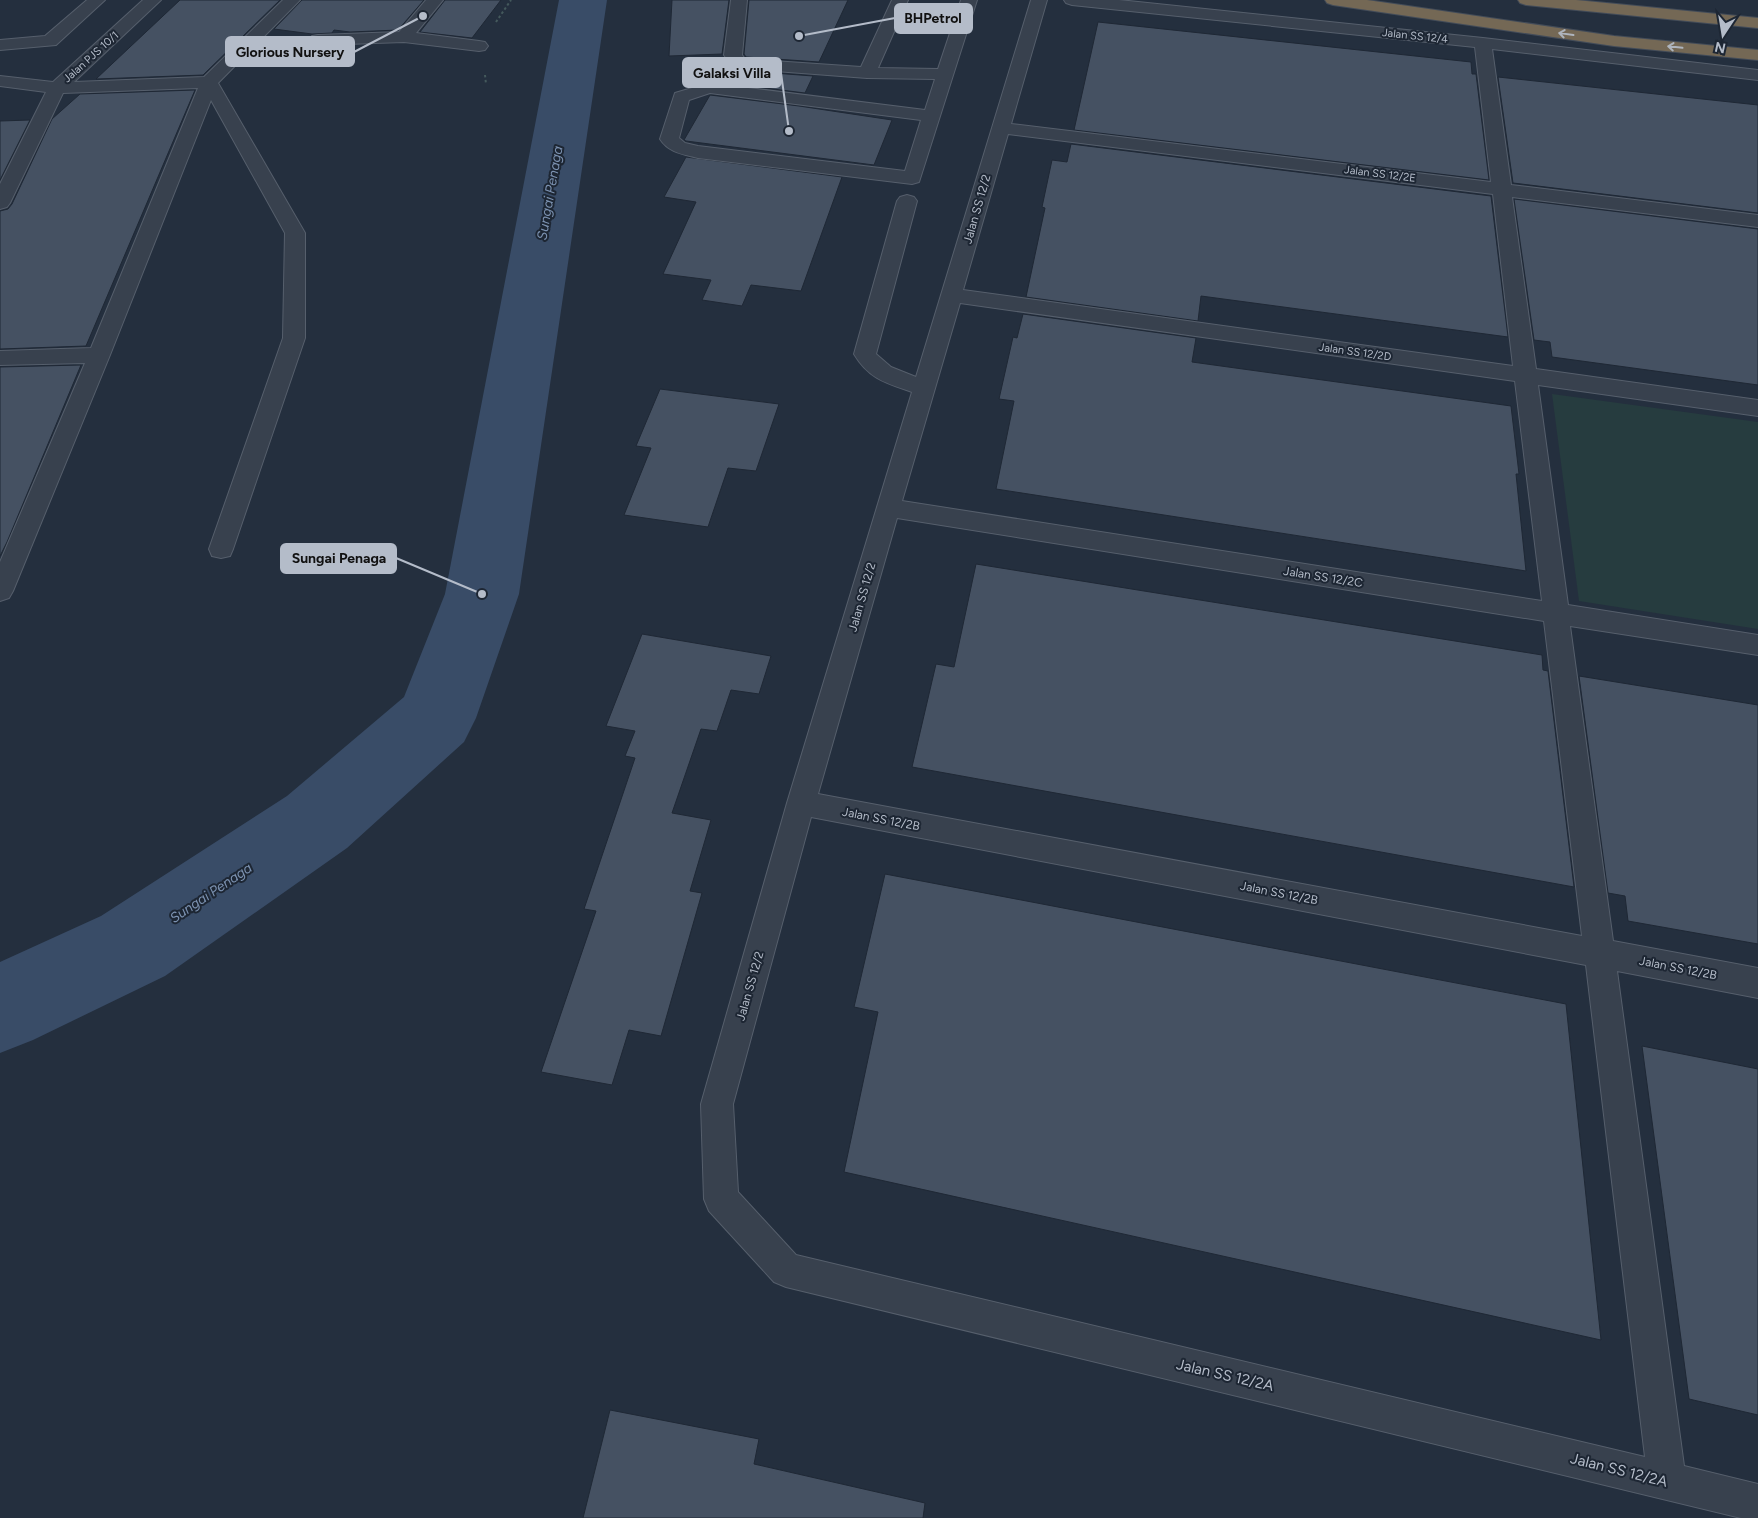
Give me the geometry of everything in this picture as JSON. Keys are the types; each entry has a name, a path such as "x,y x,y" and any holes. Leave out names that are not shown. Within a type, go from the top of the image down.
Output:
{"highway":[{"path":"1526,0 1758,23"},
{"path":"1340,1 1390,2 1758,38"},
{"path":"1340,1 1614,41 1758,55"}],"street":[{"path":"0,45 50,41 97,0"},
{"name":"Jalan PJS 10/1","path":"0,203 57,88 154,0"},
{"path":"0,591 99,355 209,82 292,0"},
{"path":"404,37 434,0"},
{"path":"740,0 733,55 740,64 868,73 946,74"},
{"path":"868,73 900,0"},
{"path":"932,116 709,88 681,97 669,139 678,147 698,152 912,178 946,74 969,0"},
{"name":"Jalan SS 12/2","path":"721,1199 717,1104 801,804 1039,0"},
{"name":"Jalan SS 12/4","path":"1072,0 1483,43 1758,75"},
{"path":"318,40 404,37 479,46"},
{"path":"1483,43 1667,1481"},
{"path":"0,81 57,88 209,82"},
{"path":"209,82 295,233 294,338 221,549"},
{"name":"Jalan SS 12/2E","path":"1001,128 1758,221"},
{"path":"908,201 865,354 870,364 878,370 924,388"},
{"name":"Jalan SS 12/2D","path":"952,295 1758,408"},
{"path":"0,358 99,355"},
{"name":"Jalan SS 12/2C","path":"888,508 1758,645"},
{"name":"Jalan SS 12/2B","path":"801,804 1758,983"},
{"name":"Jalan SS 12/2A","path":"721,1199 786,1270 1758,1503"}],"green space":[{"path":"1552,394 1758,422 1758,629 1579,601"}],"building":[{"path":"180,0 280,0 203,75 96,79"},
{"path":"302,0 424,0 398,30 350,32 334,30 332,33 312,34 274,29"},
{"path":"445,0 501,0 472,38 420,32"},
{"path":"672,0 729,0 722,54 669,56"},
{"path":"749,0 848,0 819,62 746,57 744,54"},
{"path":"1098,22 1471,62 1472,74 1476,74 1489,180 1074,130"},
{"path":"727,63 734,70 813,76 805,93 717,82"},
{"path":"1498,77 1758,105 1758,213 1513,183"},
{"path":"195,90 86,346 0,349 0,211 8,209 12,204 52,119 80,94"},
{"path":"710,95 892,120 874,165 684,140"},
{"path":"30,120 0,180 0,121"},
{"path":"1071,144 1491,196 1508,337 1201,296 1198,321 1026,297 1045,208 1042,207 1052,160 1067,162"},
{"path":"686,157 842,177 801,291 751,285 742,306 702,300 711,280 663,274 696,202 664,197"},
{"path":"1514,199 1758,229 1758,385 1552,357 1550,342 1534,340"},
{"path":"1023,314 1196,338 1192,362 1511,406 1519,474 1516,474 1526,571 996,489 1014,401 999,399 1013,337 1017,338"},
{"path":"81,365 7,542 0,556 0,367"},
{"path":"660,389 779,404 756,471 728,468 708,527 624,515 651,448 636,446"},
{"path":"976,564 1542,655 1543,670 1548,671 1574,887 912,767 936,664 954,667"},
{"path":"642,634 771,656 759,694 731,690 717,731 701,729 672,813 711,820 690,891 702,893 661,1036 629,1030 612,1085 541,1072 596,911 584,909 635,758 625,756 635,731 606,726"},
{"path":"1579,676 1758,705 1758,944 1628,921 1625,896 1608,893"},
{"path":"885,874 1566,1004 1601,1340 844,1172 878,1012 854,1007"},
{"path":"1642,1046 1758,1069 1758,1415 1689,1399"},
{"path":"610,1410 759,1439 754,1464 925,1503 923,1518 583,1518"}],"waterway":[{"name":"Sungai Penaga","path":"0,1008 133,946 317,822 436,718 482,594 583,0"}],"place":[{"name":"Glorious Nursery","path":"423,16"},
{"name":"BHPetrol","path":"799,36"},
{"name":"Galaksi Villa","path":"789,131"},
{"name":"Sungai Penaga","path":"482,594"}]}
